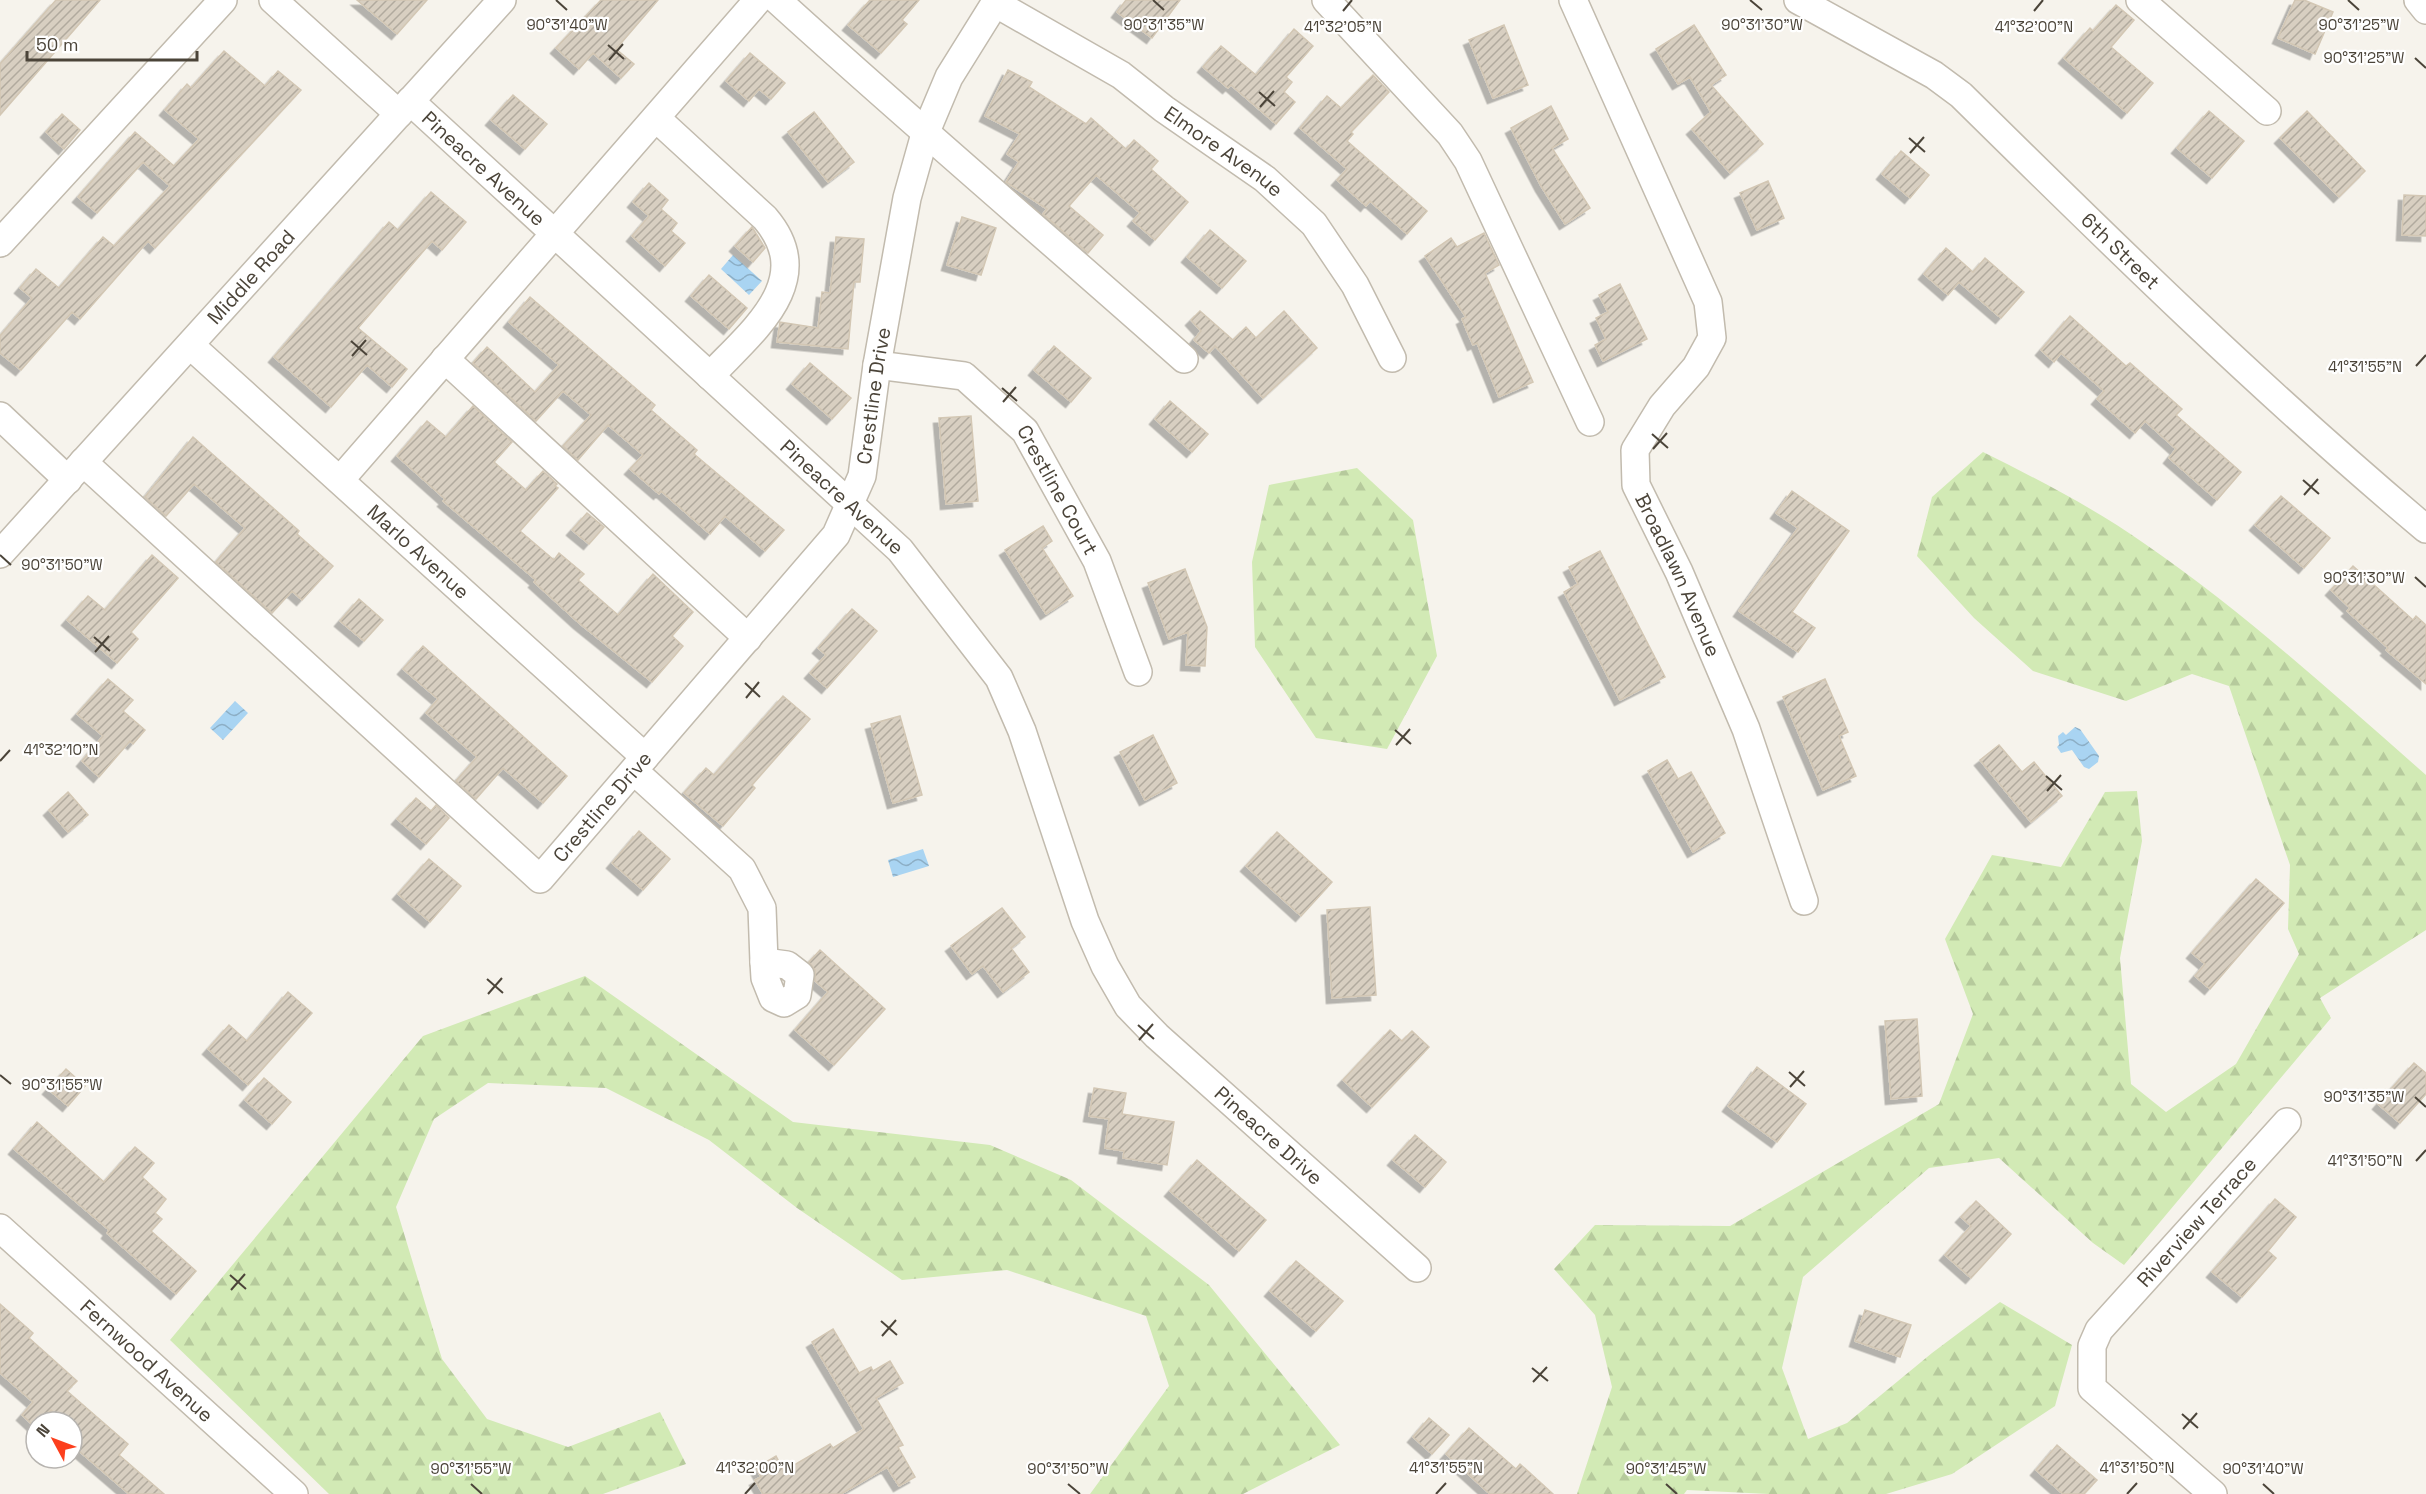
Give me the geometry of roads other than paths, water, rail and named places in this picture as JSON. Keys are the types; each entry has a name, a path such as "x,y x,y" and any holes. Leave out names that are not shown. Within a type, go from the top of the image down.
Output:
{"street":[{"path":"0,243 223,0"},
{"name":"Pineacre Avenue","path":"273,0 555,234 900,550 999,678 1022,731 1085,921 1105,966 1125,1000"},
{"name":"Middle Road","path":"0,555 502,0"},
{"path":"340,480 759,0"},
{"path":"777,0 925,134 1021,213 1185,359"},
{"path":"1326,0 1450,134 1468,161 1590,422"},
{"name":"Broadlawn Avenue","path":"1573,0 1708,302 1712,338 1696,367 1662,406 1635,450 1636,485 1679,572 1746,729 1804,902"},
{"name":"6th Street","path":"1798,0 1934,75 1961,95 2241,367 2426,529"},
{"path":"2140,0 2267,111"},
{"path":"2418,0 2426,10"},
{"name":"Crestline Drive","path":"76,471 540,879 836,535 862,476 878,364 907,198 925,134 949,77 996,1"},
{"name":"Elmore Avenue","path":"996,1 1121,75 1164,109 1265,179 1314,224 1355,285 1392,358"},
{"path":"656,118 765,218 777,233 783,251 786,270 780,292 772,307 710,376"},
{"name":"Marlo Avenue","path":"190,345 340,480 639,764 742,869 762,908 764,962"},
{"path":"445,359 748,638"},
{"name":"Crestline Court","path":"878,364 964,376 1025,431 1097,561 1138,672"},
{"path":"0,416 76,471"},
{"name":"Pineacre Drive","path":"1125,1000 1157,1036 1417,1268"},
{"name":"Riverview Terrace","path":"2213,1494 2092,1388 2092,1346 2099,1330 2286,1122"},
{"name":"Fernwood Avenue","path":"0,1228 294,1494"}],"water":[{"path":"733,255 762,281 749,295 721,269"},
{"path":"235,701 248,713 223,740 210,728"},
{"path":"2075,727 2080,729 2099,756 2098,762 2089,769 2084,767 2072,750 2061,753 2057,747 2059,745 2058,736 2063,732 2066,735"},
{"path":"923,849 929,866 893,877 888,860"}]}
